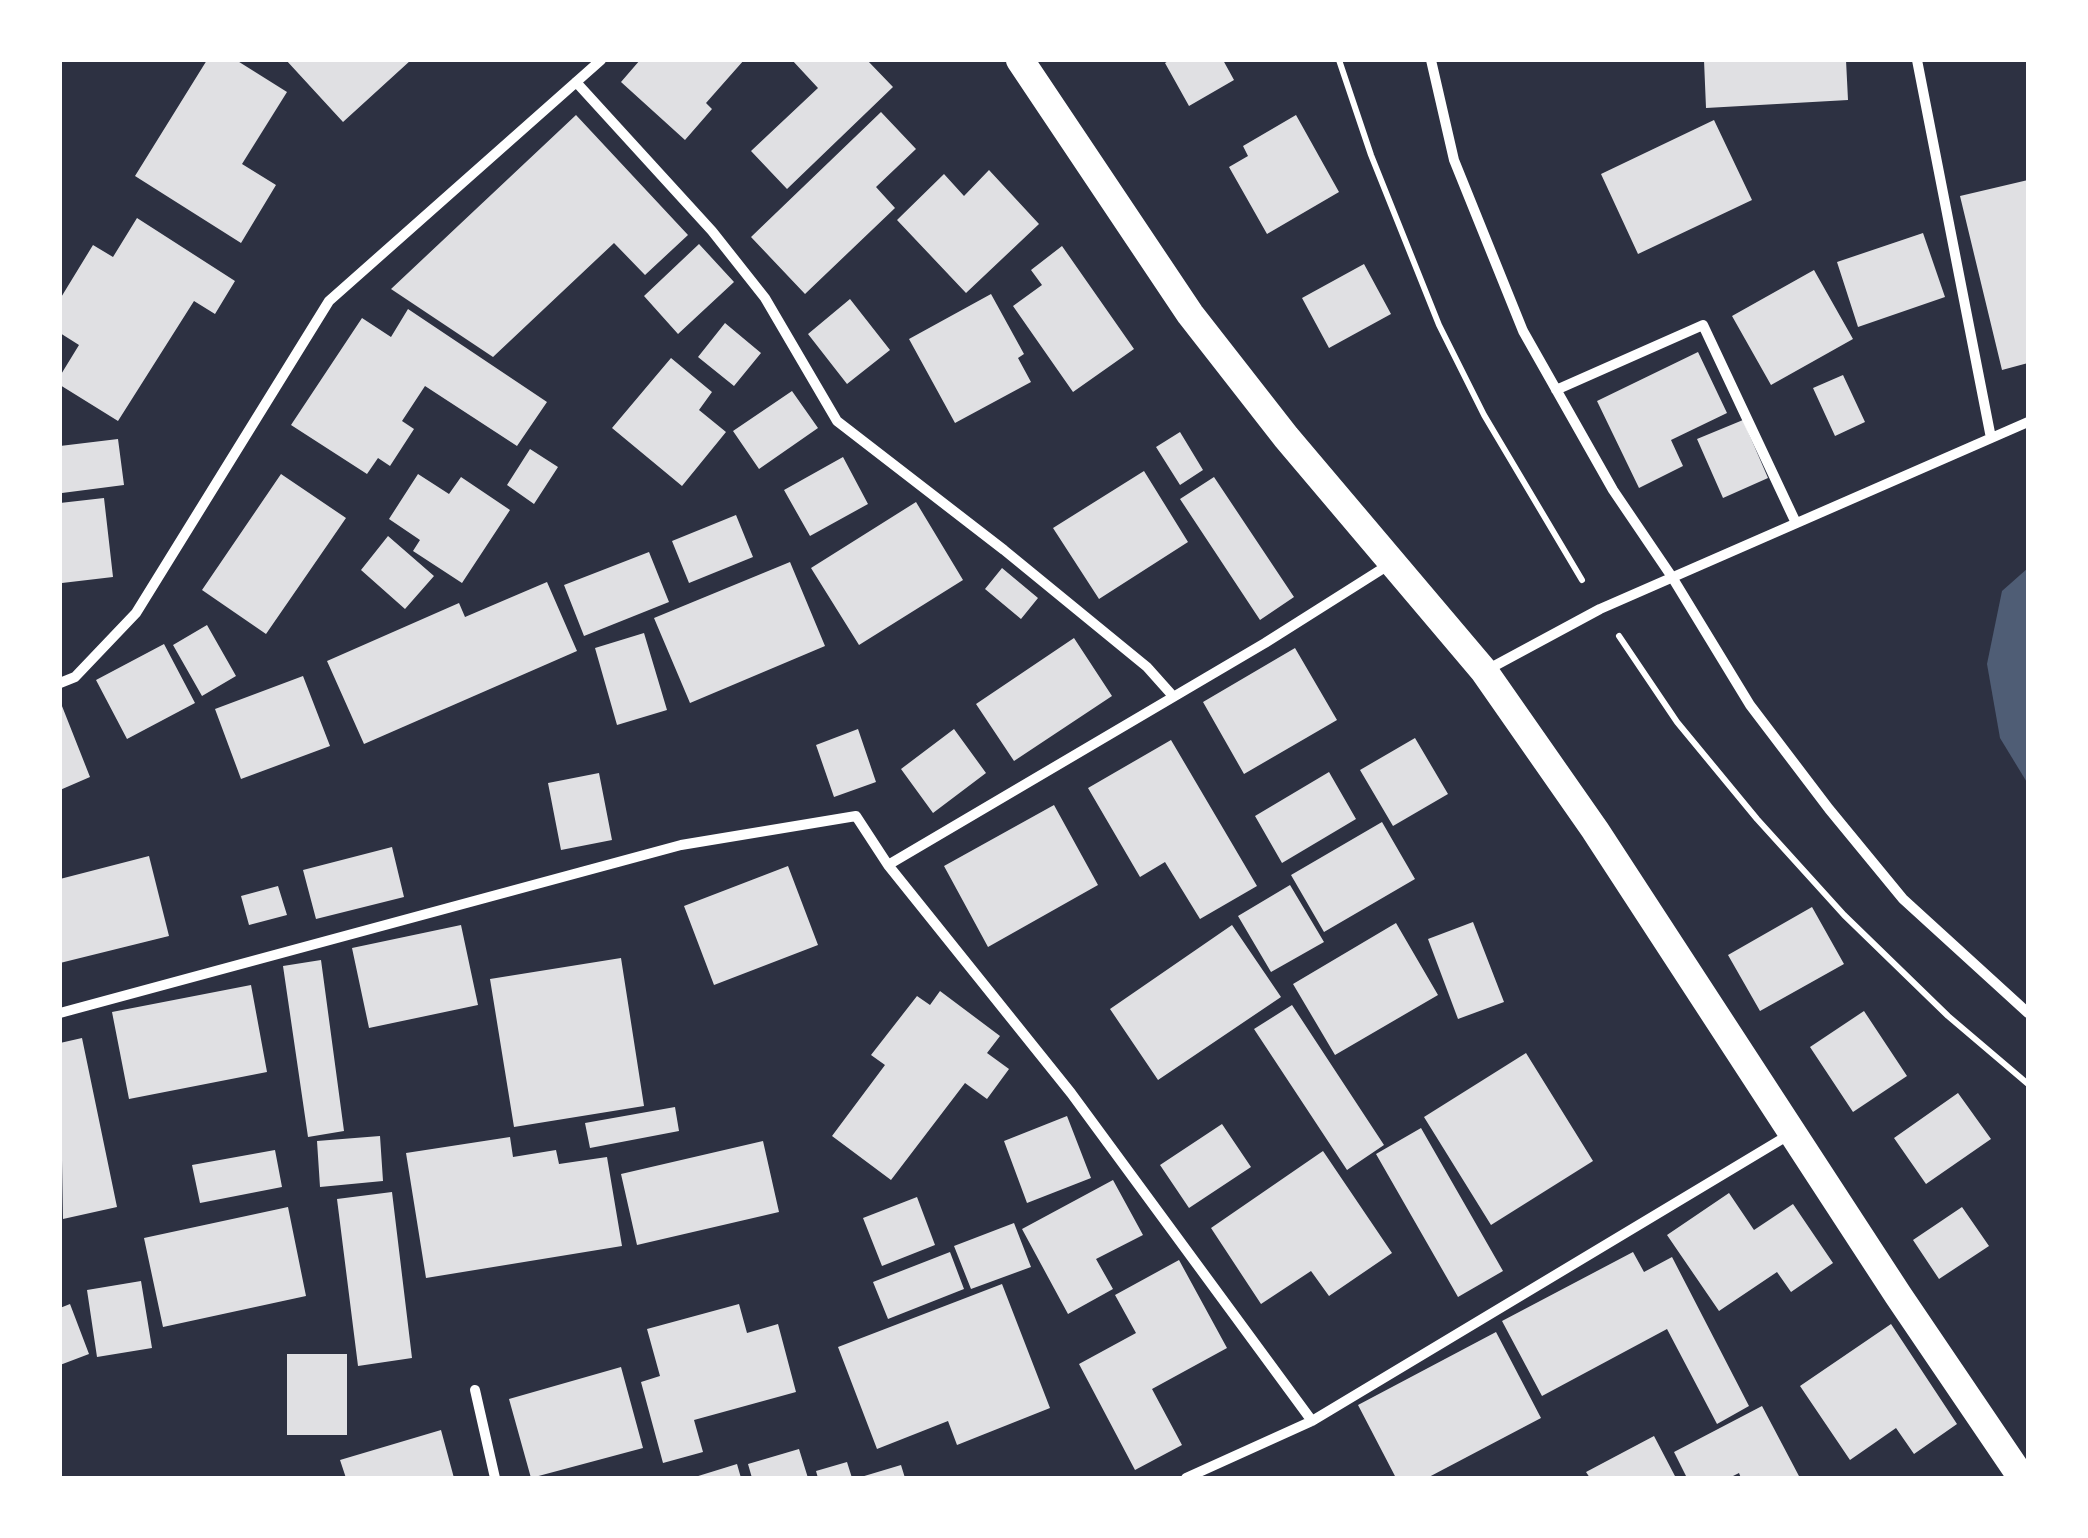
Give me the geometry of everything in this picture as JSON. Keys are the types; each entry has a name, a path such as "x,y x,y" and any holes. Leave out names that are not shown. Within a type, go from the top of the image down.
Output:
{"highway":[{"path":"1020,60 1190,314 1286,437 1484,671 1595,830 2022,1478"}],"street":[{"path":"60,683 75,678 136,613 329,302 600,60"},
{"path":"1431,60 1454,160 1523,331 1612,490 1672,576 1750,706 1828,810 1904,899 2028,1013"},
{"path":"1916,60 1991,438"},
{"path":"576,82 712,231 765,298 837,421 1004,550 1146,667 1172,694"},
{"path":"1556,390 1703,326 1796,522"},
{"path":"1484,671 1600,609 1672,576 2028,422"},
{"path":"888,865 1394,562"},
{"path":"60,1013 681,845 856,816 888,865 1072,1093 1312,1421"},
{"path":"1186,1478 1312,1421 1793,1132"},
{"path":"475,1390 494,1478"}],"water":[{"path":"2028,568 2028,784 2000,738 1987,664 2002,591"}],"building":[{"path":"207,60 236,60 287,92 242,164 276,185 241,243 135,176"},
{"path":"286,60 411,60 343,122"},
{"path":"640,60 744,60 706,103 712,109 685,140 621,82"},
{"path":"792,60 867,60 893,87 787,189 751,151 818,88"},
{"path":"1223,60 1234,80 1189,106 1165,63"},
{"path":"1704,60 1846,60 1848,100 1706,108"},
{"path":"881,112 916,149 876,187 895,208 805,294 751,237"},
{"path":"576,115 688,235 645,275 614,243 493,357 391,289"},
{"path":"1296,115 1339,192 1267,234 1229,167 1248,156 1243,146"},
{"path":"1714,120 1752,200 1638,254 1601,174"},
{"path":"989,170 1039,224 966,293 897,220 944,174 964,196"},
{"path":"2028,180 2028,363 2002,370 1960,196"},
{"path":"137,218 235,281 215,314 194,301 118,421 60,385 60,376 79,345 60,333 60,299 93,245 113,257"},
{"path":"1923,233 1945,297 1858,327 1837,262"},
{"path":"699,244 734,282 678,334 644,296"},
{"path":"1062,246 1134,349 1073,392 1013,306 1042,285 1031,270"},
{"path":"1364,264 1391,314 1329,348 1302,298"},
{"path":"1814,270 1853,339 1771,385 1732,316"},
{"path":"991,294 1024,354 1018,358 1031,382 955,423 909,339"},
{"path":"850,299 890,350 847,384 808,334"},
{"path":"408,309 547,402 517,446 425,386 402,421 414,429 390,466 378,458 367,474 291,425 362,318 391,337"},
{"path":"725,323 761,353 734,386 698,357"},
{"path":"1698,352 1727,413 1671,440 1683,466 1639,488 1597,401"},
{"path":"671,358 712,392 699,410 726,432 682,486 612,428"},
{"path":"1843,375 1865,422 1835,436 1813,388"},
{"path":"792,391 818,428 759,469 733,431"},
{"path":"1743,420 1768,478 1723,498 1697,439"},
{"path":"1180,432 1203,470 1180,485 1156,447"},
{"path":"118,439 124,485 62,493 60,446"},
{"path":"530,449 558,467 534,504 507,485"},
{"path":"843,457 868,504 810,536 784,490"},
{"path":"1144,471 1188,542 1099,599 1053,528"},
{"path":"281,474 346,518 266,634 202,590"},
{"path":"418,474 449,494 461,477 510,510 462,583 413,551 420,540 389,519"},
{"path":"1214,477 1294,597 1260,620 1180,499"},
{"path":"104,498 113,577 62,583 60,503"},
{"path":"916,502 963,580 859,645 811,568"},
{"path":"736,515 753,557 689,583 672,541"},
{"path":"388,536 434,576 405,609 361,570"},
{"path":"649,552 669,602 584,636 564,585"},
{"path":"790,562 825,646 690,703 654,618"},
{"path":"1002,568 1038,598 1021,619 985,589"},
{"path":"547,582 577,651 364,744 327,661 459,603 465,617"},
{"path":"207,625 236,676 202,696 173,645"},
{"path":"644,633 667,710 617,725 595,648"},
{"path":"1074,638 1112,696 1014,761 976,704"},
{"path":"164,644 195,703 127,739 96,680"},
{"path":"1295,648 1337,720 1244,774 1203,702"},
{"path":"303,676 330,746 241,779 215,709"},
{"path":"60,701 90,777 60,790"},
{"path":"858,729 876,782 834,797 816,745"},
{"path":"954,729 986,773 933,813 901,769"},
{"path":"1415,738 1448,794 1393,826 1360,770"},
{"path":"1171,740 1257,886 1200,919 1165,862 1140,877 1088,788"},
{"path":"1329,772 1356,819 1282,863 1255,816"},
{"path":"599,773 612,840 561,850 548,783"},
{"path":"1054,805 1098,885 988,947 944,866"},
{"path":"1382,822 1415,879 1324,932 1291,875"},
{"path":"392,847 404,897 316,919 303,870"},
{"path":"149,856 169,936 60,963 60,879"},
{"path":"788,866 818,945 714,985 684,906"},
{"path":"1290,885 1324,942 1271,972 1238,916"},
{"path":"278,886 287,915 249,925 241,896"},
{"path":"1812,907 1844,964 1760,1011 1728,955"},
{"path":"1473,922 1504,1002 1458,1019 1428,939"},
{"path":"1396,923 1438,995 1335,1055 1293,984"},
{"path":"461,925 478,1005 369,1028 352,948"},
{"path":"1232,925 1281,997 1158,1080 1110,1009"},
{"path":"621,958 644,1106 514,1127 490,979"},
{"path":"321,960 344,1131 308,1137 283,966"},
{"path":"251,985 267,1072 129,1099 112,1012"},
{"path":"940,991 1000,1036 987,1053 1009,1069 987,1099 965,1083 891,1180 832,1136 885,1065 871,1055 917,996 930,1005"},
{"path":"1292,1005 1384,1145 1347,1170 1254,1029"},
{"path":"1864,1011 1907,1076 1853,1112 1810,1047"},
{"path":"82,1038 117,1207 63,1219 60,1043"},
{"path":"1526,1053 1593,1161 1491,1225 1424,1117"},
{"path":"1958,1093 1991,1139 1926,1184 1894,1138"},
{"path":"675,1107 679,1131 590,1148 585,1123"},
{"path":"1067,1116 1091,1178 1027,1203 1004,1141"},
{"path":"1222,1124 1251,1167 1189,1208 1160,1165"},
{"path":"1421,1128 1503,1271 1458,1297 1376,1154"},
{"path":"380,1136 383,1181 320,1187 317,1141"},
{"path":"510,1137 513,1157 556,1150 559,1164 607,1157 622,1246 426,1278 406,1153"},
{"path":"763,1141 779,1212 637,1245 621,1174"},
{"path":"275,1150 282,1187 200,1203 192,1165"},
{"path":"1323,1151 1392,1253 1329,1296 1311,1271 1261,1304 1211,1228"},
{"path":"1113,1180 1143,1235 1096,1259 1113,1289 1068,1314 1022,1229"},
{"path":"392,1192 412,1358 358,1366 337,1199"},
{"path":"1729,1193 1754,1230 1793,1204 1833,1263 1791,1292 1777,1272 1719,1311 1667,1235"},
{"path":"917,1197 935,1245 882,1266 863,1218"},
{"path":"288,1207 306,1296 163,1327 144,1238"},
{"path":"1962,1207 1989,1246 1939,1279 1913,1240"},
{"path":"1014,1223 1031,1267 971,1289 954,1246"},
{"path":"950,1252 964,1289 888,1319 873,1282"},
{"path":"1633,1252 1644,1272 1672,1257 1749,1406 1717,1424 1667,1329 1542,1396 1502,1321"},
{"path":"1179,1260 1227,1348 1152,1389 1182,1445 1135,1470 1079,1364 1136,1333 1115,1295"},
{"path":"141,1281 152,1348 97,1357 87,1290"},
{"path":"1002,1284 1050,1408 957,1445 948,1421 877,1449 838,1347"},
{"path":"70,1304 89,1354 60,1365 60,1308"},
{"path":"739,1304 747,1333 778,1324 796,1392 694,1420 703,1452 663,1463 641,1382 660,1376 647,1329"},
{"path":"1891,1324 1957,1424 1914,1454 1896,1428 1850,1460 1800,1386"},
{"path":"1496,1332 1541,1418 1427,1478 1396,1478 1358,1405"},
{"path":"287,1354 347,1354 347,1435 287,1435"},
{"path":"621,1367 643,1448 531,1478 509,1399"},
{"path":"1762,1406 1800,1478 1741,1478 1739,1473 1729,1478 1687,1478 1674,1452"},
{"path":"441,1430 454,1478 346,1478 340,1460"},
{"path":"1654,1436 1676,1478 1590,1478 1586,1472"},
{"path":"799,1449 808,1478 752,1478 748,1464"},
{"path":"847,1462 852,1478 818,1478 816,1471"},
{"path":"737,1464 741,1478 695,1478 695,1477"},
{"path":"901,1465 905,1478 861,1477"}]}
